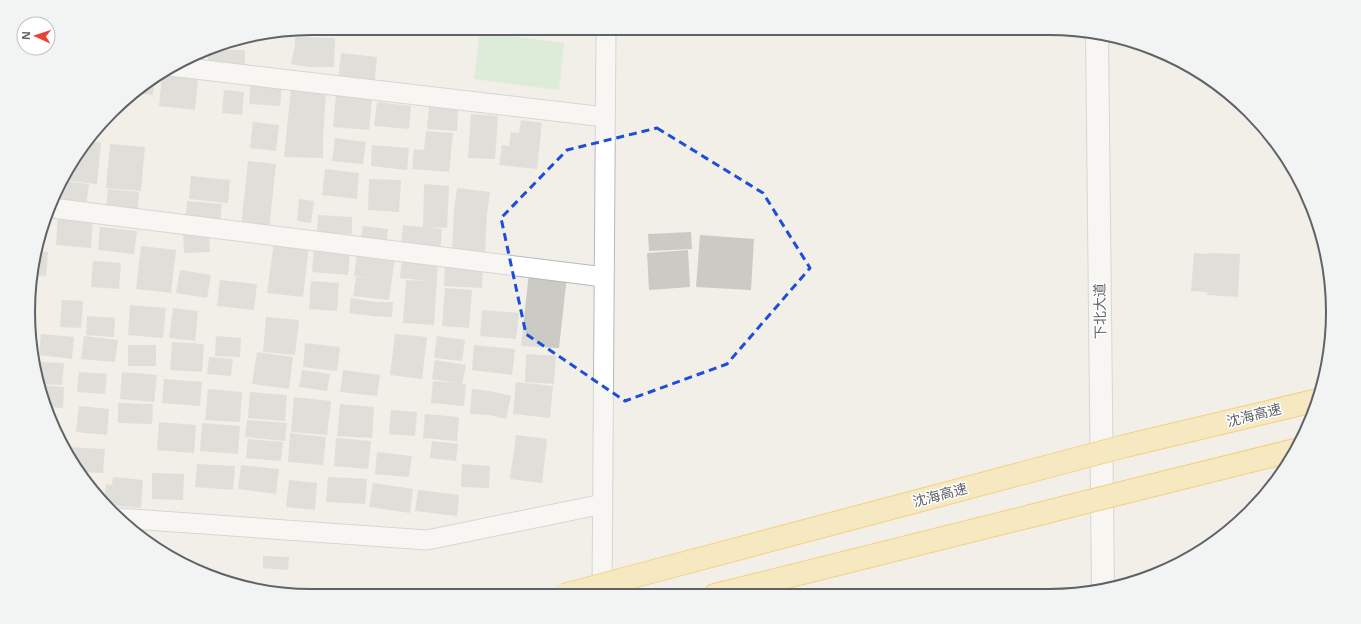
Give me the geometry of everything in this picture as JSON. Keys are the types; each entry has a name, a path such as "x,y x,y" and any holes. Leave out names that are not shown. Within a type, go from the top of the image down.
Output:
{"highway":[{"name":"沈海高速","path":"587,589 1125,446 1311,402"},
{"path":"739,589 1288,451"}],"street":[{"path":"602,589 606,35"},
{"name":"下北大道","path":"1097,39 1103,584"},
{"path":"182,67 605,117"},
{"path":"55,208 604,277"},
{"path":"128,519 427,540 603,504"}],"highlighted area":[{"path":"657,128 763,193 810,268 727,364 625,401 526,334 501,218 567,150"}],"green space":[{"path":"480,35 503,35 564,43 559,90 474,79"}],"building":[{"path":"295,37 335,38 334,67 308,67 291,64"},
{"path":"223,50 245,50 245,67 208,67 208,55"},
{"path":"341,53 377,57 374,87 338,83"},
{"path":"202,58 202,63 193,62"},
{"path":"168,76 198,79 195,110 159,106 162,80"},
{"path":"251,81 282,83 280,106 249,104"},
{"path":"154,85 153,95 141,94"},
{"path":"224,90 244,92 242,115 222,113"},
{"path":"291,90 326,93 323,158 284,157"},
{"path":"336,95 372,98 369,130 333,127"},
{"path":"377,102 411,106 409,129 374,126"},
{"path":"429,107 458,110 457,131 427,129"},
{"path":"471,114 498,116 495,159 468,158"},
{"path":"521,120 542,123 537,169 499,165 502,145 509,146 511,132 519,133"},
{"path":"253,122 279,125 276,151 250,148"},
{"path":"426,131 453,133 449,172 412,169 414,149 424,150"},
{"path":"335,138 366,142 363,164 332,161"},
{"path":"93,142 101,143 97,184 70,181 72,173"},
{"path":"110,144 145,147 141,191 106,188"},
{"path":"372,145 409,148 407,170 371,166"},
{"path":"248,161 276,164 269,229 241,226"},
{"path":"325,169 359,173 357,199 322,195"},
{"path":"191,176 230,180 228,203 189,199"},
{"path":"369,179 401,180 399,212 368,210"},
{"path":"68,182 89,184 86,207 58,203"},
{"path":"424,184 449,186 447,228 428,227 442,229 440,252 401,248 403,225 423,227"},
{"path":"457,188 490,192 487,214 485,254 452,253 454,210"},
{"path":"108,189 139,192 138,209 106,207"},
{"path":"299,199 314,201 311,223 297,221"},
{"path":"187,201 222,204 219,230 185,227"},
{"path":"58,215 93,218 91,248 56,245"},
{"path":"318,215 352,217 352,234 317,233"},
{"path":"363,226 388,229 386,249 360,246"},
{"path":"100,227 137,231 134,254 98,250"},
{"path":"209,232 210,252 184,253 183,233"},
{"path":"691,232 692,249 649,251 648,234"},
{"path":"700,235 754,239 751,290 696,287"},
{"path":"274,242 309,246 303,297 267,293"},
{"path":"141,246 176,250 171,293 136,289"},
{"path":"314,248 350,251 348,275 312,272"},
{"path":"688,250 690,287 649,290 647,253"},
{"path":"41,251 48,252 46,276 37,275"},
{"path":"357,252 395,257 389,300 353,296 356,277 371,278 354,276"},
{"path":"1194,253 1240,254 1238,297 1207,295 1208,279 1207,292 1191,291"},
{"path":"402,259 438,262 434,325 403,323 406,280 428,281 400,278"},
{"path":"93,261 121,263 119,289 91,287"},
{"path":"445,263 483,265 482,288 444,286"},
{"path":"180,270 211,275 207,298 176,293"},
{"path":"529,273 567,276 559,348 521,346"},
{"path":"220,280 257,284 254,310 217,306"},
{"path":"311,281 339,283 337,311 309,309"},
{"path":"445,288 472,290 469,328 442,326"},
{"path":"351,298 375,302 393,302 392,317 349,313"},
{"path":"62,300 83,301 81,328 60,327"},
{"path":"130,305 166,308 163,338 128,335"},
{"path":"173,308 198,311 195,341 169,338"},
{"path":"482,310 519,313 516,339 480,336"},
{"path":"87,316 115,318 114,337 86,335"},
{"path":"266,317 299,320 295,355 263,352"},
{"path":"41,334 74,337 72,359 39,355"},
{"path":"395,334 427,337 422,379 390,375"},
{"path":"84,336 118,340 115,362 81,359"},
{"path":"216,336 241,338 240,357 215,356"},
{"path":"437,336 465,340 462,361 434,358"},
{"path":"172,342 204,344 202,372 170,370"},
{"path":"305,343 340,347 337,371 303,367"},
{"path":"128,345 156,345 156,366 128,366"},
{"path":"474,345 515,349 512,375 472,370"},
{"path":"257,352 293,357 289,389 252,384"},
{"path":"526,354 556,356 554,384 525,382"},
{"path":"209,357 233,359 231,376 207,374"},
{"path":"435,360 466,365 462,384 466,384 464,406 431,403 433,381 457,383 432,379"},
{"path":"39,362 64,363 62,385 44,384"},
{"path":"302,370 330,374 327,391 299,387"},
{"path":"343,370 380,375 377,396 340,392"},
{"path":"79,372 107,374 105,394 77,392"},
{"path":"122,372 157,375 154,402 120,399"},
{"path":"164,379 202,382 200,406 162,403"},
{"path":"516,382 553,386 550,418 513,414"},
{"path":"45,385 64,387 63,408 52,407"},
{"path":"208,389 242,392 240,422 205,420"},
{"path":"472,389 490,391 511,396 506,419 490,415 470,414"},
{"path":"250,392 287,395 285,421 248,418"},
{"path":"294,397 331,401 327,435 291,432"},
{"path":"118,403 153,404 152,424 118,423"},
{"path":"340,404 374,407 372,438 337,436"},
{"path":"79,406 109,409 107,435 76,432"},
{"path":"391,410 417,412 415,436 389,434"},
{"path":"425,414 459,417 457,441 423,438"},
{"path":"247,420 287,423 285,441 245,437"},
{"path":"159,422 196,425 194,453 157,450"},
{"path":"202,423 240,426 238,454 200,451"},
{"path":"290,433 326,437 323,465 288,462"},
{"path":"516,435 547,439 542,483 510,479"},
{"path":"336,438 371,441 368,469 334,466"},
{"path":"248,439 283,442 281,461 246,458"},
{"path":"432,441 458,444 456,461 430,458"},
{"path":"70,447 105,449 103,473 86,472"},
{"path":"377,452 412,456 409,477 375,474"},
{"path":"197,464 235,466 233,490 195,487"},
{"path":"462,464 490,466 489,488 461,487"},
{"path":"241,465 279,469 276,494 238,489"},
{"path":"152,473 184,474 183,500 152,499"},
{"path":"113,477 143,480 141,508 114,506 105,496 106,484 112,485"},
{"path":"328,477 367,479 365,504 326,502"},
{"path":"289,480 317,483 315,510 286,507"},
{"path":"373,483 413,489 410,513 369,507"},
{"path":"418,490 459,495 457,516 415,511"},
{"path":"263,556 289,557 288,570 263,568"}]}
